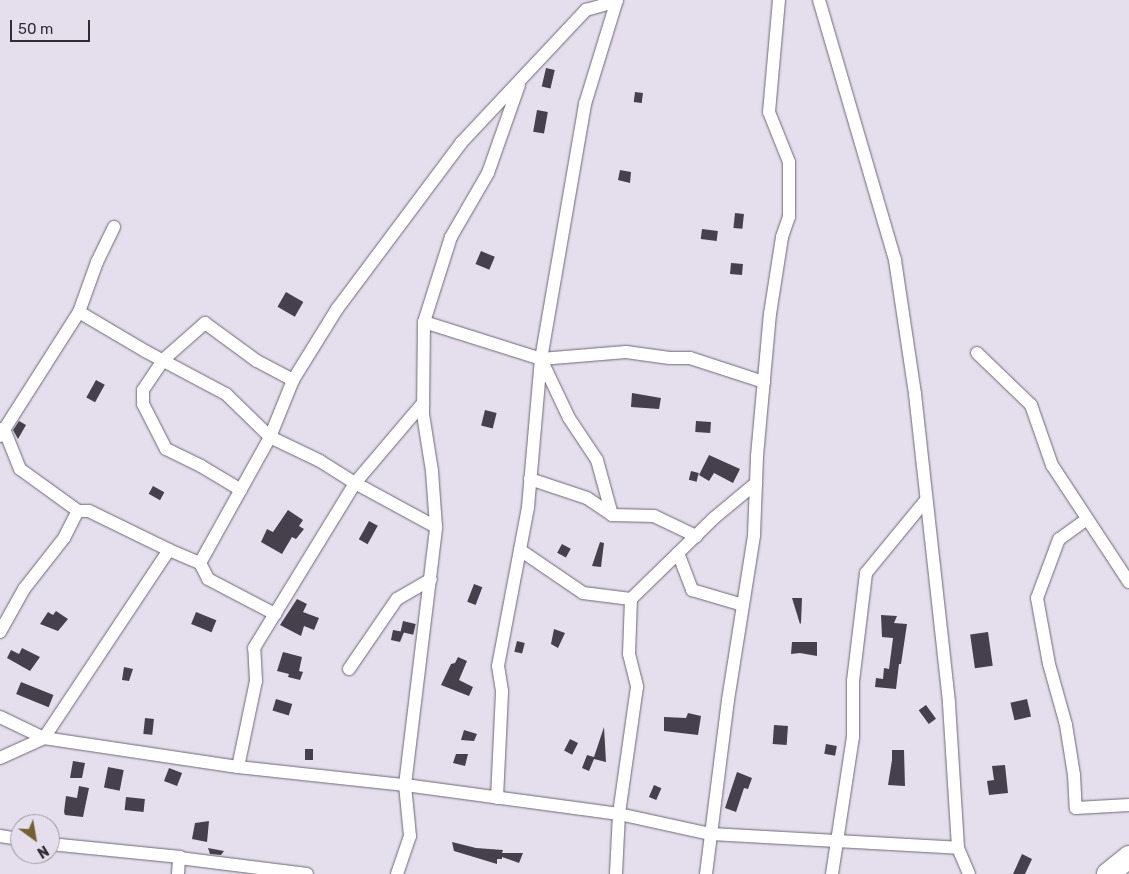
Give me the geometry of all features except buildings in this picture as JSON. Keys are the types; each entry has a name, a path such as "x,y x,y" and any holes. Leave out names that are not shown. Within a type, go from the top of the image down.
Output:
{"highway":[{"path":"1108,874 1129,857"}],"street":[{"path":"706,874 728,700 754,535 764,382 779,256 782,238 789,217 789,162 769,112 779,0"},
{"path":"819,0 895,260 915,394 949,704 958,848 969,874"},
{"path":"200,563 270,438 293,380 337,308 461,143 586,10 617,1"},
{"path":"497,798 502,691 498,666 520,550 530,478 541,359 585,104 617,1"},
{"path":"397,874 410,836 405,785 432,579 436,527 432,471 423,414 424,322 450,238 488,173 520,80"},
{"path":"114,227 97,262 79,312 2,431 20,469 78,511 88,511 200,563 208,579 275,614"},
{"path":"79,312 226,394 270,438 320,461 355,483 436,527"},
{"path":"424,322 541,359 626,352 670,358 690,358 764,382"},
{"path":"241,490 201,466 166,450 143,404 143,390 163,360 205,323 258,361 293,380"},
{"path":"977,352 1031,405 1052,465 1129,582"},
{"path":"541,359 569,418 597,460 612,515"},
{"path":"238,767 256,681 254,648 355,483 423,403"},
{"path":"530,478 587,498 612,515 654,516 696,536"},
{"path":"616,874 619,814 638,688 628,654 631,599 696,536 756,483"},
{"path":"832,874 853,737 853,681 866,572 926,500"},
{"path":"0,632 24,588 64,538 78,511"},
{"path":"1087,519 1059,539 1037,598 1049,664 1066,725 1074,775 1076,808 1129,805"},
{"path":"0,758 44,738 169,550"},
{"path":"520,550 583,593 631,599"},
{"path":"678,553 692,590 743,605"},
{"path":"349,668 397,599 432,579"},
{"path":"0,717 44,738 238,767 405,785 619,814 711,834 958,848"},
{"path":"60,845 180,857 307,874"},
{"path":"178,874 179,858"}]}
